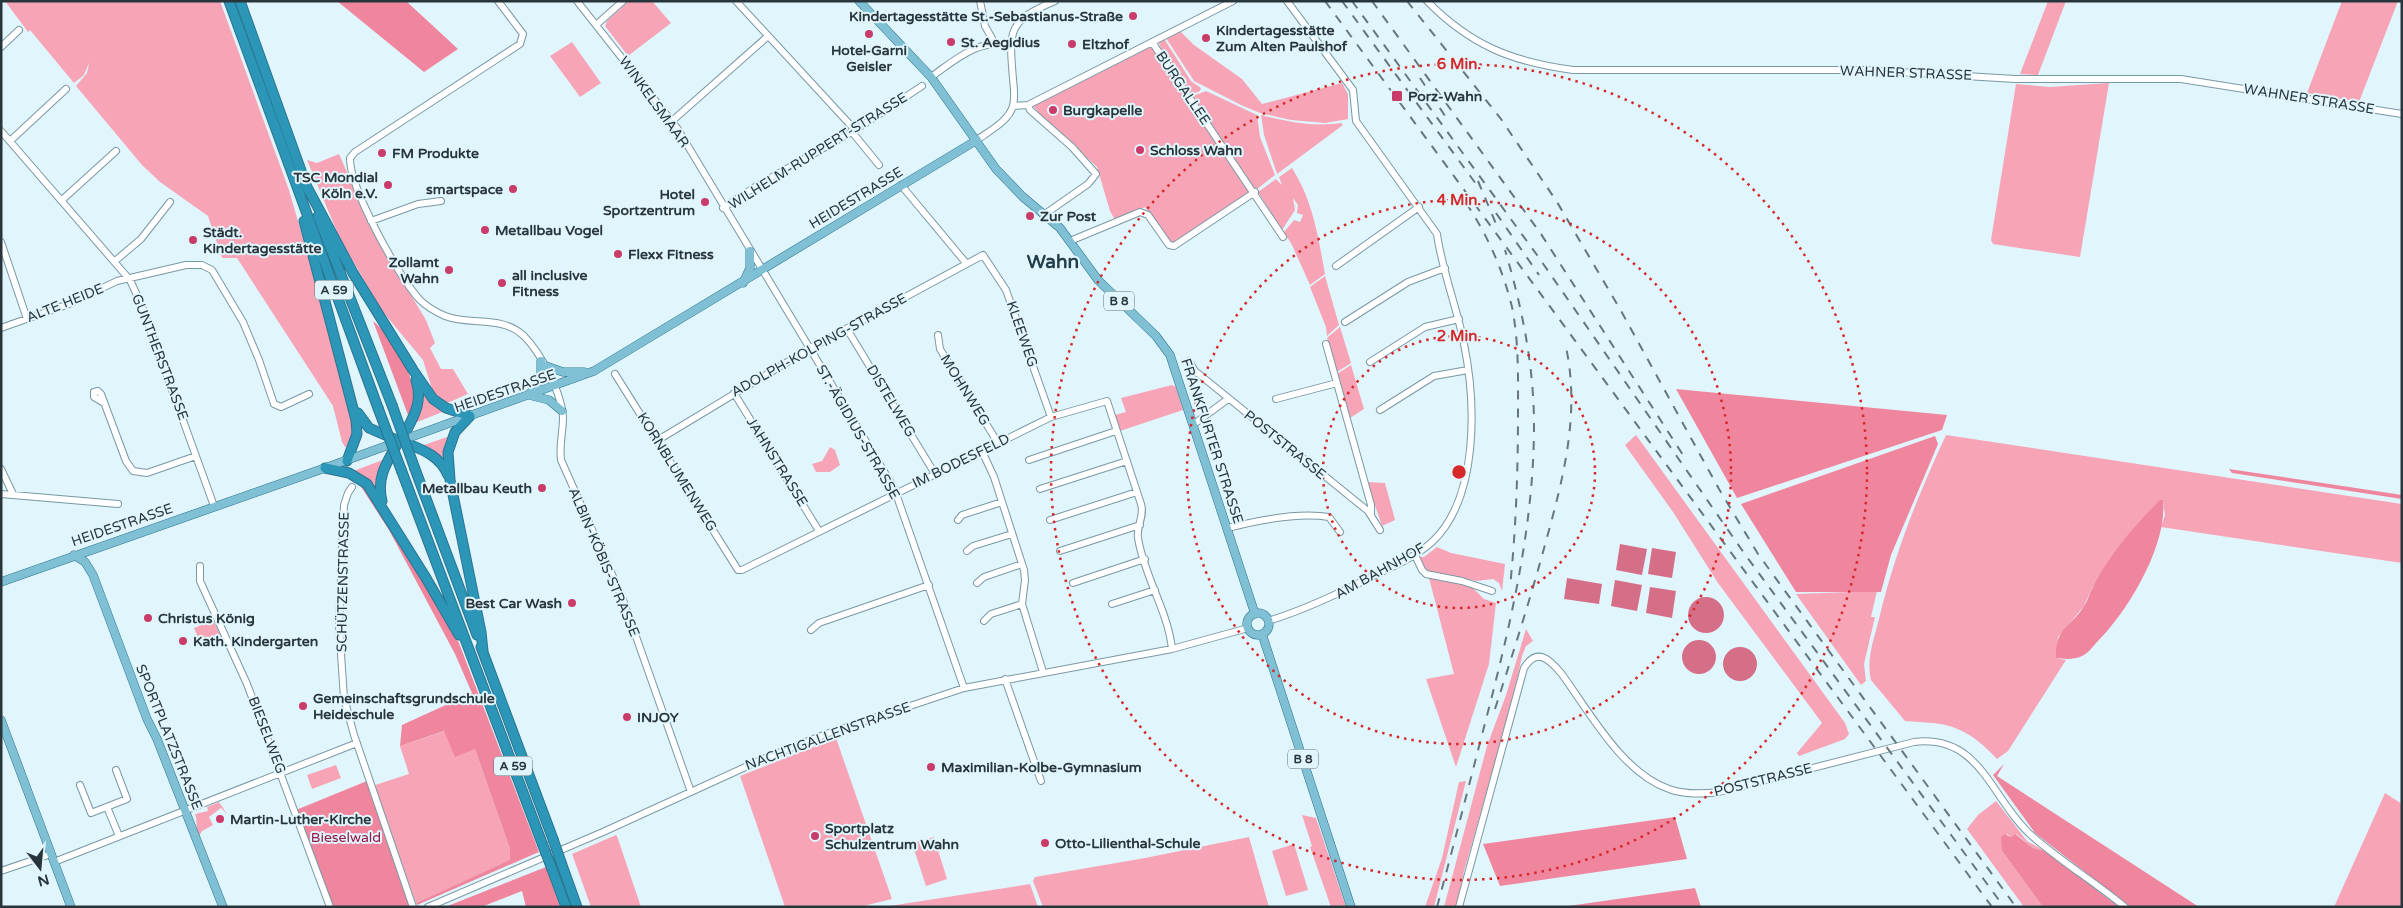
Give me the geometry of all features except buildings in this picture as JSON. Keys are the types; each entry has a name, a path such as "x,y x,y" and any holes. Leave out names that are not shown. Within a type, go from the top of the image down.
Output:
{"highway":[{"name":"A 59","path":"229,1 378,408 566,907"},
{"name":"A 59","path":"240,1 306,186 392,405 577,907"},
{"path":"291,173 352,402 357,434 347,461"},
{"path":"306,186 353,273 433,399 446,408 470,416 455,432 448,452 450,480 481,632 483,651"},
{"path":"384,508 379,488 381,474 419,406 420,390 413,370"},
{"path":"352,402 361,420 369,428 434,455 444,465 450,480"},
{"path":"325,468 357,477 367,484 384,508 452,620 484,688"}],"main road":[{"name":"FRANKFURTER STRASSE","path":"858,1 931,77 993,165 1009,184 1060,228 1104,287 1165,347 1174,363 1255,614"},
{"name":"HEIDESTRASSE","path":"1,582 347,461 594,371 977,140"},
{"path":"743,282 750,268 750,251"},
{"path":"562,411 548,400 529,395 540,379 542,363 563,372 594,371"},
{"path":"93,575 90,560 95,548"},
{"path":"74,555 85,562 93,575"},
{"name":"SPORTPLATZSTRASSE","path":"93,575 147,719 223,907"},
{"path":"1255,614 1264,616 1268,621 1267,630 1262,634 1254,634 1248,628 1248,621 1255,614"},
{"name":"B 8","path":"1262,634 1351,907"},
{"path":"1,720 71,907"}],"street":[{"name":"ALBIN-KÖBIS-STRASSE","path":"498,1 523,34 520,44 355,152 350,158 352,178 371,221 406,283 420,300 433,310 448,317 512,327 526,338 555,386 562,411 561,460 622,597 691,792"},
{"name":"WINKELSMAAR","path":"577,1 672,121 723,208"},
{"path":"596,25 623,1"},
{"path":"736,1 853,131 879,165"},
{"path":"980,1 985,26 994,42"},
{"path":"977,140 1002,122 1013,106 1010,45 1015,28 1024,17 1055,1"},
{"path":"1152,42 1233,1"},
{"name":"AM BAHNHOF","path":"1268,621 1326,600 1415,555 1428,546 1443,530 1457,507 1462,494 1470,428 1468,370 1459,319 1437,234 1356,121 1353,90 1287,1"},
{"name":"WAHNER STRASSE","path":"1427,1 1458,29 1492,50 1525,62 1573,70 1866,70 2015,79 2181,79 2402,114"},
{"path":"1,46 18,30"},
{"path":"672,121 767,37"},
{"path":"931,77 965,54 994,42 1010,45"},
{"name":"BURGALLEE","path":"1013,106 1028,106 1152,42 1255,192 1283,237"},
{"name":"WILHELM-RUPPERT-STRASSE","path":"762,271 723,208 758,185 853,131 922,86"},
{"path":"10,141 66,89"},
{"path":"1028,106 1030,110 1072,147 1096,174 1088,184 1045,214"},
{"name":"GUNTHERSTRASSE","path":"1,131 130,280 141,304 214,506"},
{"path":"62,200 116,151"},
{"path":"901,185 966,263"},
{"path":"1070,241 1140,212 1148,215 1169,245 1174,246 1255,192"},
{"path":"371,221 418,204 441,200"},
{"path":"115,261 141,239 170,202"},
{"path":"1336,266 1419,207"},
{"path":"1,242 27,319"},
{"name":"ADOLPH-KOLPING-STRASSE","path":"658,440 810,349 983,255"},
{"name":"KLEEWEG","path":"983,255 1006,290 1051,417"},
{"name":"ALTE HEIDE","path":"1,328 82,298 118,281 130,280 186,265 197,264 207,267 218,280 243,322 259,360 274,404 281,407 309,394"},
{"path":"1345,322 1408,282 1445,268"},
{"name":"ST.-ÄGIDIUS-STRASSE","path":"762,271 864,435 896,493 964,688"},
{"path":"1370,362 1425,327 1459,319"},
{"name":"DISTELWEG","path":"847,329 935,474"},
{"name":"MOHNWEG","path":"938,335 940,349 998,443"},
{"path":"1326,344 1372,505 1371,514"},
{"name":"POSTSTRASSE","path":"1189,361 1194,371 1371,514 1380,530"},
{"path":"1380,410 1434,376 1468,370"},
{"name":"KORNBLUMENWEG","path":"615,374 738,570"},
{"path":"1276,399 1337,383"},
{"name":"JAHNSTRASSE","path":"734,393 819,531"},
{"path":"1194,424 1228,399"},
{"name":"IM BODESFELD","path":"738,570 748,568 1051,417 1107,401 1116,431"},
{"path":"104,403 126,461 133,471 147,473 196,456"},
{"path":"1029,460 1116,431 1143,512 1138,537 1154,590 1167,623 1172,649"},
{"path":"982,451 1002,502 1022,564 1025,580 1022,604 1043,672"},
{"path":"1040,489 1127,461"},
{"path":"1,469 13,494"},
{"name":"SCHÜTZENSTRASSE","path":"352,488 344,505 340,625 344,698 357,743 413,907"},
{"path":"1050,520 1137,492"},
{"path":"1,494 118,504"},
{"path":"958,520 962,515 1002,502"},
{"path":"1228,528 1254,522 1316,516 1329,517 1340,532"},
{"path":"1060,551 1140,526"},
{"path":"968,551 973,546 1012,534"},
{"path":"1415,555 1426,574 1462,581 1492,591"},
{"path":"1073,583 1145,559"},
{"path":"977,584 984,577 1022,564"},
{"name":"BIESELWEG","path":"200,566 200,581 248,684 330,907"},
{"path":"811,630 819,623 929,585"},
{"path":"1112,604 1154,590"},
{"path":"984,621 991,614 1022,604"},
{"name":"NACHTIGALLENSTRASSE","path":"428,907 733,772 826,734 964,688 1172,649 1248,628"},
{"name":"POSTSTRASSE","path":"1460,907 1524,668 1528,661 1541,656 1552,662 1561,673 1626,761 1644,776 1669,789 1691,794 1719,792 1914,742 1932,741 1952,746 1974,760 2031,835 2125,907"},
{"path":"1005,679 1041,781"},
{"path":"1,871 52,858 119,836 357,743"},
{"path":"80,785 91,813 108,807 127,799 116,770"},
{"path":"108,807 119,836"}],"shaded area":[{"path":"5,1 220,1 289,190 350,402 353,439 350,446 345,447 342,442 333,406 237,258 222,258 208,216 160,182 142,165 76,86 87,73 89,63 84,75 74,83 30,30 28,32"},
{"path":"629,1 652,1 671,23 628,56 605,26 607,21"},
{"path":"2048,1 2066,1 2038,75 2020,74"},
{"path":"2342,1 2398,1 2359,102 2307,93"},
{"path":"1180,31 1194,45 1242,79 1262,104 1342,83 1348,94 1348,119 1325,123 1291,120 1260,113 1194,81 1166,38"},
{"path":"1163,37 1191,81 1201,88 1200,91 1191,95 1163,53 1158,41"},
{"path":"572,42 601,83 580,97 550,56"},
{"path":"1151,46 1249,192 1175,243 1171,242 1145,207 1115,220 1110,211 1097,167 1046,121 1033,106"},
{"path":"2109,83 2080,257 1993,244 1991,240 2016,84 2050,87"},
{"path":"1206,91 1257,115 1260,137 1275,175 1256,190 1193,96"},
{"path":"1261,115 1301,123 1341,123 1343,125 1277,174 1264,135"},
{"path":"339,154 373,232 426,320 435,343 430,348 441,369 453,369 468,394 445,404 433,392 423,360 383,312 340,239 307,160 317,163"},
{"path":"1292,168 1310,206 1325,274 1310,285 1284,232 1294,220 1300,222 1303,215 1297,213 1298,205 1293,198 1295,210 1282,230 1258,192 1276,179 1282,185 1279,177"},
{"path":"1325,276 1339,325 1327,336 1326,327 1310,287"},
{"path":"1340,327 1351,363 1337,372 1327,338"},
{"path":"1351,365 1364,409 1350,418 1337,374"},
{"path":"1172,385 1176,387 1183,410 1120,431 1115,415 1126,412 1121,398"},
{"path":"422,392 429,401 445,411 412,424"},
{"path":"1636,435 1845,723 1849,734 1845,739 1799,756 1797,753 1822,723 1718,583 1673,512 1625,445"},
{"path":"1946,435 2402,504 2402,563 2161,527 2165,515 2163,501 2092,588 2084,606 2058,637 2056,658 2066,660 2008,751 1997,759 1983,745 1961,730 1933,723 1905,721 1871,680 1869,664 1871,649 1899,548 1916,503"},
{"path":"450,436 444,462 421,446"},
{"path":"830,447 835,450 840,465 830,472 816,472 812,464 822,461"},
{"path":"385,459 377,476 375,490 351,472"},
{"path":"1367,482 1385,483 1395,520 1382,526"},
{"path":"1620,544 1647,549 1642,575 1616,570"},
{"path":"1437,547 1451,553 1505,564 1502,591 1499,583 1493,579 1477,581 1427,571 1419,557 1424,557"},
{"path":"1652,548 1676,552 1672,578 1648,574"},
{"path":"1429,578 1471,586 1484,599 1496,603 1489,664 1456,767 1426,679 1454,674"},
{"path":"1567,578 1602,584 1599,604 1564,599"},
{"path":"1615,580 1642,585 1637,611 1611,606"},
{"path":"1650,587 1676,591 1672,618 1646,613"},
{"path":"1877,591 1871,617 1875,617 1864,664 1866,681 1861,685 1796,594"},
{"path":"1706,597 1713,598 1719,602 1723,608 1723,622 1719,628 1713,632 1706,633 1699,632 1693,628 1689,622 1688,615 1689,608 1693,602 1699,598"},
{"path":"213,620 222,639 202,647 194,628"},
{"path":"1526,629 1533,641 1526,646 1522,656 1512,704 1464,871 1457,907 1444,907 1487,746 1506,695"},
{"path":"1699,640 1706,641 1711,645 1715,650 1715,664 1711,669 1706,673 1699,674 1692,673 1687,669 1683,664 1682,657 1683,650 1687,645 1692,641"},
{"path":"1740,647 1747,648 1752,652 1756,657 1756,671 1752,676 1747,680 1740,681 1733,680 1728,676 1724,671 1723,664 1724,657 1728,652 1733,648"},
{"path":"445,731 475,749 510,849 511,860 416,903 372,786 409,774 400,746"},
{"name":"Sportplatz Schulzentrum Wahn","path":"836,738 892,899 859,907 785,907 740,776"},
{"path":"336,765 341,778 312,789 307,775"},
{"path":"1466,781 1434,907 1425,907 1442,858 1459,782"},
{"path":"2385,793 2402,804 2402,907 2334,907"},
{"path":"1996,801 2027,841 2045,851 2033,848 2016,834 2011,837 2007,834 2002,851 2043,907 2024,907 1967,829 1978,815"},
{"path":"219,802 227,814 221,808 209,817 213,825 202,831 199,836 195,814 208,811 207,807"},
{"path":"1302,815 1316,818 1346,907 1331,907 1310,847 1312,846"},
{"path":"616,835 641,907 591,907 572,854"},
{"path":"934,837 947,879 926,886 912,843"},
{"path":"1249,837 1269,907 1043,907 1033,881 1035,877 1145,858"},
{"path":"1294,844 1308,890 1286,896 1272,851"},
{"path":"1030,884 1038,907 883,907"}],"green space":[{"path":"337,1 406,1 458,49 424,72"},
{"path":"373,321 388,336 407,369 414,391 413,407 408,415"},
{"path":"1676,389 1947,415 1942,430 1737,498"},
{"path":"1935,436 1938,444 1891,555 1881,592 1796,592 1741,504"},
{"path":"2229,469 2402,495 2402,499 2232,473"},
{"path":"356,479 373,497 459,643 539,852 417,905 416,903 510,860 510,849 475,749 455,757 444,731 400,746 402,725 472,693 455,654 389,530"},
{"path":"2160,500 2163,500 2163,518 2159,537 2143,577 2132,596 2108,630 2086,654 2072,659 2056,658 2056,647 2061,633 2085,604 2106,564 2141,520"},
{"path":"2004,764 1997,776 2199,907 2130,907 2035,833 1993,775"},
{"name":"Bieselwald","path":"367,781 411,907 333,907 296,810"},
{"path":"1675,817 1687,859 1500,886 1483,844"},
{"path":"2004,834 2011,837 2015,834 2033,848 2045,851 2119,907 2043,907 2002,851 2001,837"},
{"path":"546,867 560,907 526,907 522,891 481,907 445,907"},
{"path":"1695,888 1701,907 1561,907"}],"railway":[{"path":"1325,1 1992,907"},
{"path":"1342,1 1479,188"},
{"path":"1352,1 1537,255 1744,553 2004,907"},
{"path":"1372,1 1541,234 1683,455"},
{"path":"1407,1 1501,119 1557,202 1620,309 1719,489 1758,554 2016,907"},
{"path":"1420,78 1449,122"},
{"path":"1478,181 1499,231"},
{"path":"1466,203 1494,253 1512,307 1516,333 1518,456 1510,587"},
{"path":"1496,213 1539,275"},
{"path":"1437,907 1511,618 1530,503 1534,425 1532,381 1522,315 1505,250"},
{"path":"1495,709 1553,517 1564,468 1571,420 1570,372 1566,347"}],"place":[{"name":"Kindertagesstätte St.-Sebastianus-Straße","path":"1133,16"},
{"name":"Hotel-Garni Geisler","path":"869,34"},
{"name":"Kindertagesstätte Zum Alten Paulshof","path":"1206,38"},
{"name":"St. Aegidius","path":"951,42"},
{"name":"Eltzhof","path":"1072,44"},
{"name":"Porz-Wahn","path":"1397,96"},
{"name":"Burgkapelle","path":"1053,110"},
{"name":"Schloss Wahn","path":"1140,150"},
{"name":"FM Produkte","path":"382,153"},
{"name":"TSC Mondial Köln e.V.","path":"388,185"},
{"name":"smartspace","path":"513,189"},
{"name":"Hotel Sportzentrum","path":"705,202"},
{"name":"Zur Post","path":"1030,216"},
{"name":"Metallbau Vogel","path":"485,230"},
{"name":"Städt. Kindertagesstätte","path":"193,240"},
{"name":"Flexx Fitness","path":"618,254"},
{"name":"Zollamt Wahn","path":"449,270"},
{"name":"all inclusive Fitness","path":"502,283"},
{"name":"Metallbau Keuth","path":"542,488"},
{"name":"Best Car Wash","path":"572,603"},
{"name":"Christus König","path":"148,618"},
{"name":"Kath. Kindergarten","path":"183,641"},
{"name":"Gemeinschaftsgrundschule Heideschule","path":"303,706"},
{"name":"INJOY","path":"627,717"},
{"name":"Maximilian-Kolbe-Gymnasium","path":"931,767"},
{"name":"Martin-Luther-Kirche","path":"220,819"},
{"name":"Sportplatz Schulzentrum Wahn","path":"815,836"},
{"name":"Otto-Lilienthal-Schule","path":"1045,843"}],"district":[{"name":"Wahn","path":"1053,262"}]}
